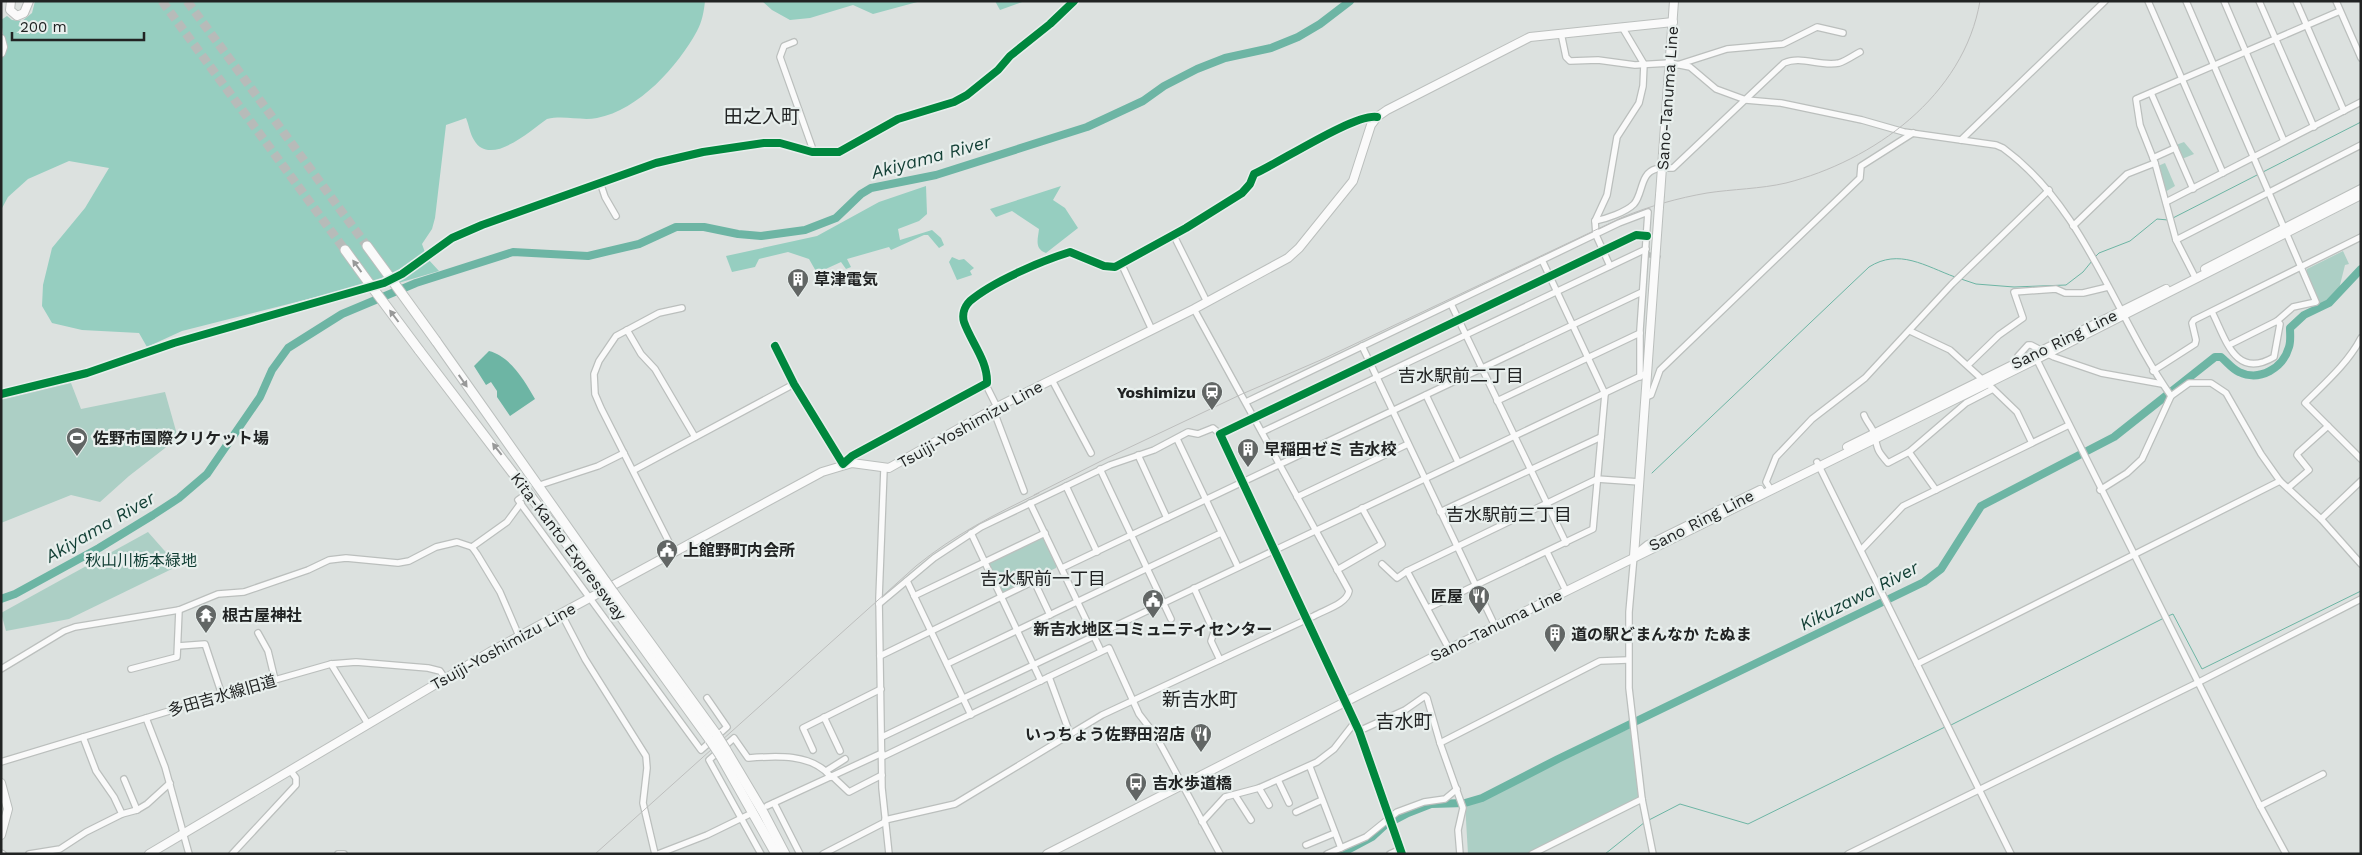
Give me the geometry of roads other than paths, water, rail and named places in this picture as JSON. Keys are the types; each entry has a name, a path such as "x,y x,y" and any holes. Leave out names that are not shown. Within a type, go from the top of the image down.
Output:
{"highway":[{"name":"Kita-Kanto Expressway","path":"367,246 436,341 602,584"},
{"name":"Kita-Kanto Expressway","path":"345,250 419,350 610,594 713,737 759,805 785,854"},
{"name":"Kita-Kanto Expressway","path":"723,752 776,854"}],"main road":[{"path":"11,1 10,10 17,16 24,13 29,1"},
{"name":"Sano-Tanuma Line","path":"1644,375 1674,64 1674,1"},
{"path":"1377,117 1524,39 1561,33 1673,22"},
{"name":"Tsuiji-Yoshimizu Line","path":"149,854 445,678 822,472 843,464 857,463 884,469 892,467 995,408 1194,309 1295,252 1353,181 1369,129 1377,117"},
{"name":"Sano Ring Line","path":"1634,556 1648,544 1988,384 2035,357 2195,277 2361,189"},
{"name":"Sano Ring Line","path":"2286,230 2361,195"},
{"path":"1634,556 1646,397 1644,375"},
{"name":"Sano-Tanuma Line","path":"1047,854 1634,556"},
{"path":"1,782 8,809 1,836"}],"street":[{"path":"1,394 87,373 174,343 384,283 402,274 452,238 496,219 671,159 756,144 780,143 812,152 839,152 898,119 936,109 961,98 998,70 1020,48 1050,24 1074,1"},
{"path":"1961,140 2105,1"},
{"path":"2148,1 2223,173"},
{"path":"2186,1 2316,302 2294,307 2277,321 2229,345"},
{"path":"2224,1 2284,141"},
{"path":"2259,1 2314,127"},
{"path":"2296,1 2344,111"},
{"path":"2336,1 2361,58"},
{"path":"2195,277 2176,240 2154,161 2140,125 2136,100 2340,11"},
{"path":"1610,266 1596,235 1595,221 1607,195 1617,137 1642,95 1644,64 1622,27"},
{"path":"1674,64 1727,50 1783,44 1817,27 1843,33"},
{"path":"1561,33 1566,57 1570,60 1674,64 1690,67 1716,89 1746,100 1782,103 1913,133 1996,145 2003,148 2049,190 2095,260 2153,371 2171,396"},
{"path":"794,42 784,46 780,57 812,147 812,152"},
{"path":"1668,168 1673,168 1746,100 1778,67 1794,59 1823,64 1836,63 1860,52"},
{"path":"2151,93 2193,188"},
{"path":"2166,202 2361,102"},
{"path":"1024,491 986,385 987,377 982,359 963,317 964,308 969,302 1027,268 1070,252 1104,266 1115,267 1242,193 1250,184 1254,174 1342,128 1369,116 1377,117"},
{"path":"1646,397 1651,395 1660,370 1860,178 1860,166 1913,133"},
{"path":"2176,240 2361,144"},
{"path":"2073,226 2128,174 2175,148"},
{"path":"1595,221 1604,219 1632,206 1649,173 1656,169"},
{"path":"600,182 605,197 616,216"},
{"path":"1769,488 1766,482 1772,465 1776,457 1791,440 1812,419 1865,378 1952,284 2049,190"},
{"path":"882,737 1644,375 1640,334 1648,212 1542,260 1246,402"},
{"path":"1173,234 1207,302"},
{"path":"1220,434 1603,250 1636,235 1647,236"},
{"path":"2153,371 2195,344 2196,340 2192,322 2361,237"},
{"path":"1262,432 1610,266 1646,252"},
{"path":"1428,608 1593,529 1605,394 1542,260"},
{"path":"1121,263 1152,330"},
{"path":"1968,365 1999,334 2023,318 2014,292 2056,289 2065,292 2083,293 2108,287"},
{"path":"1062,568 1642,292"},
{"path":"1451,304 1566,543"},
{"path":"674,552 601,408 593,384 594,374 599,361 616,336 659,313 682,308"},
{"path":"823,854 885,821 955,804 1070,734 1133,701 1346,599 1349,591 1194,309"},
{"path":"2212,312 2239,360 2249,363 2265,362 2274,357 2280,324 2277,321"},
{"path":"627,330 641,354 655,369 695,437"},
{"path":"1910,331 1950,350 1968,365 2017,412 2032,443"},
{"path":"1497,401 1640,334"},
{"path":"2361,338 2357,346 2331,378 2305,403 2361,459"},
{"path":"2018,356 2028,345 2054,358 2117,377 2162,384"},
{"path":"775,346 794,384 843,464 852,456 986,385"},
{"path":"1362,346 1495,626"},
{"path":"2035,357 2100,490 2286,854"},
{"path":"1052,380 1091,453"},
{"path":"2100,490 2127,473 2142,459 2171,396 2182,387 2196,381 2210,383 2220,387 2226,393 2261,454 2280,481 2321,519 2361,564"},
{"path":"634,470 794,384"},
{"path":"1864,415 1880,454 1888,463 1909,452 1988,384"},
{"path":"1426,395 1458,462"},
{"path":"1862,549 1904,506 2069,425"},
{"path":"2288,488 2309,470 2297,455 2298,453 2328,426"},
{"path":"879,604 934,558 971,533 1100,470 1177,439 1188,432 1198,434 1211,428 1216,429 1359,731 1402,851 1390,854"},
{"path":"1440,512 1602,437"},
{"path":"1177,439 1238,567"},
{"path":"1297,497 1408,444"},
{"path":"1909,452 1936,490"},
{"path":"543,484 598,466 624,453"},
{"path":"1138,455 1167,518"},
{"path":"1818,464 1862,549 2011,854"},
{"path":"884,469 879,604 882,775 889,854"},
{"path":"1100,470 1171,619"},
{"path":"1382,564 1396,578 1597,479 1640,482"},
{"path":"1917,664 2280,481"},
{"path":"2321,519 2361,481"},
{"path":"1066,486 1097,552"},
{"path":"525,495 518,500 591,597 701,750 727,727 707,698"},
{"path":"1030,503 1101,651"},
{"path":"472,548 507,522 521,504"},
{"path":"1337,570 1382,544 1362,508"},
{"path":"971,533 1041,681"},
{"path":"914,596 1045,533"},
{"path":"947,664 1221,533"},
{"path":"1,670 75,626 179,610 218,594 244,592 308,570 329,560 346,558 398,563 444,544 457,542 472,548 500,592 519,636"},
{"path":"1546,552 1566,591"},
{"path":"1634,556 1628,660 1629,688 1642,799 1653,854"},
{"path":"1407,571 1449,649"},
{"path":"907,581 971,715"},
{"path":"880,656 1034,581 1050,615"},
{"path":"1194,588 1214,632 1211,641 1220,660"},
{"path":"1848,854 2199,682 2361,599"},
{"path":"131,669 176,656 179,610"},
{"path":"561,613 585,658 646,756 647,768 643,803 656,854 707,835 746,816"},
{"path":"258,634 268,650 275,680"},
{"path":"178,646 205,644 222,695"},
{"path":"767,806 971,715 1108,648 1133,701 1156,736 1220,854"},
{"path":"1440,743 1600,661 1628,660"},
{"name":"多田吉水線旧道","path":"1,762 331,664 356,662 428,668 440,671 445,678"},
{"path":"331,664 368,724"},
{"path":"1049,677 1070,734"},
{"path":"813,750 803,728 881,689"},
{"path":"1359,731 1405,710 1425,696 1463,808 1458,830 1460,854"},
{"path":"824,717 840,751"},
{"path":"146,718 170,783 185,833 189,854"},
{"path":"1202,822 1225,797 1235,796 1259,788 1310,767 1334,749 1355,722"},
{"path":"83,738 96,771 114,797 122,814"},
{"path":"761,854 746,816 709,760 734,738 748,758 809,760 826,771 849,792 882,775"},
{"path":"826,771 845,759"},
{"path":"1310,767 1341,848"},
{"path":"232,854 296,785 296,778 290,770"},
{"path":"2260,806 2323,774"},
{"path":"124,779 138,810"},
{"path":"1278,780 1289,803"},
{"path":"29,854 60,849 76,837 122,814 138,810 170,783"},
{"path":"1259,788 1269,805"},
{"path":"1327,854 1366,837 1390,816 1424,802 1445,800 1457,789"},
{"path":"1235,796 1251,820"},
{"path":"1532,854 1642,799"},
{"path":"1296,812 1322,800"},
{"path":"774,803 800,854"},
{"path":"1306,845 1335,833"},
{"path":"338,854 344,854"}],"waterway":[{"name":"Akiyama River","path":"1,599 15,594 99,548 179,498 207,474 260,397 272,370 288,348 342,314 416,283 513,252 588,256 639,244 676,227 704,227 738,234 761,236 805,230 836,218 861,194 871,188 936,175 1087,127 1143,101 1164,86 1197,69 1225,58 1271,48 1298,37 1320,24 1350,1"},
{"path":"2263,172 2361,122"},
{"path":"2171,219 2259,174"},
{"path":"2096,256 2099,253 2130,241 2157,219 2168,220"},
{"path":"1652,473 1869,267 1891,259 1901,259 1923,264 1955,277"},
{"path":"1961,279 1976,284 2014,287 2066,285 2083,272 2092,261"},
{"name":"Kikuzawa River","path":"1340,854 1372,837 1385,825 1408,813 1431,804 1465,803 1482,798 1558,759 1924,582 1941,569 1981,506 2114,437 2215,357 2221,357 2234,369 2247,375 2262,374 2276,367 2286,355 2289,347 2290,328 2304,315 2329,303 2361,269"},
{"path":"2168,616 2173,614 2202,669 2361,591"},
{"path":"1949,726 2164,618"},
{"path":"1649,820 1680,804 1748,824 1945,727"},
{"path":"1605,854 1645,822"}],"tunnel":[{"path":"162,1 345,250"},
{"path":"187,1 367,246"},
{"path":"1647,254 1662,259"}],"railway":[{"path":"1034,495 1242,394 1323,359 1623,217 1654,206 1696,195 1786,183 1819,173 1851,159 1881,141 1910,119 1935,95 1955,66 1971,35 1980,1"},
{"path":"595,854 916,566 945,544 975,526 1039,493"}],"place":[{"name":"草津電気","path":"798,298"},
{"name":"Yoshimizu","path":"1212,411"},
{"name":"佐野市国際クリケット場","path":"77,457"},
{"name":"早稲田ゼミ 吉水校","path":"1248,468"},
{"name":"上館野町内会所","path":"667,569"},
{"name":"匠屋","path":"1479,615"},
{"name":"新吉水地区コミュニティセンター","path":"1153,619"},
{"name":"根古屋神社","path":"206,634"},
{"name":"道の駅どまんなか たぬま","path":"1555,653"},
{"name":"いっちょう佐野田沼店","path":"1201,753"},
{"name":"吉水歩道橋","path":"1136,802"}],"district":[{"name":"田之入町","path":"762,116"},
{"name":"吉水駅前二丁目","path":"1461,376"},
{"name":"吉水駅前三丁目","path":"1509,515"},
{"name":"吉水駅前一丁目","path":"1043,579"},
{"name":"新吉水町","path":"1200,699"},
{"name":"吉水町","path":"1404,721"}],"park label":[{"name":"秋山川栃本緑地","path":"141,560"}]}
